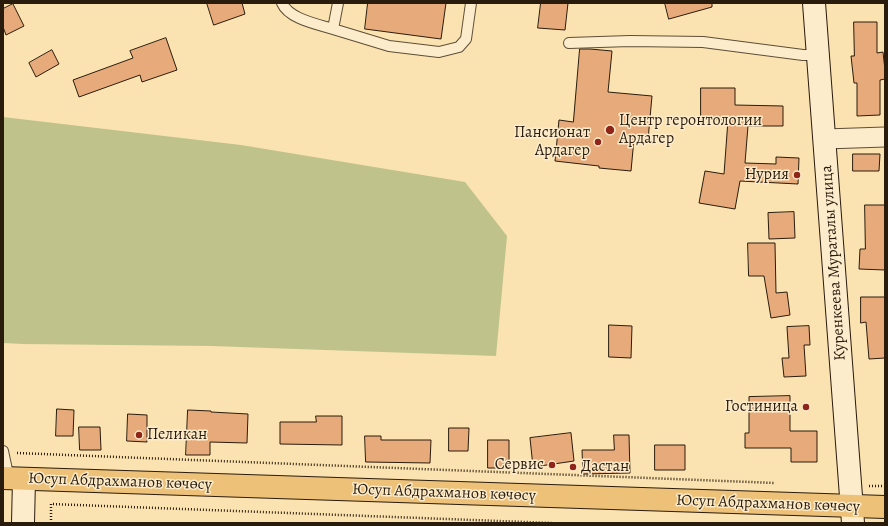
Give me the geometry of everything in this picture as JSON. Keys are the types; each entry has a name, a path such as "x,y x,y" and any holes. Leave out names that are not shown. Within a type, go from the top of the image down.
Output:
{"main road":[{"name":"Юсуп Абдрахманов көчөсү","path":"12,479 852,515 885,507"}],"street":[{"name":"Куренкеева Мураталы улица","path":"814,3 852,515"},
{"path":"824,139 885,137"},
{"path":"12,479 23,523"}],"lane":[{"path":"282,3 284,7 295,17 389,46 439,52 459,47 466,39 471,3"},
{"path":"333,28 338,3"},
{"path":"569,43 630,41 703,42 803,56 818,55"},
{"path":"3,452 12,479"}],"path":[{"path":"3,452 775,483"},
{"path":"869,486 885,486"},
{"path":"51,523 51,504 552,523"}],"green space":[{"path":"3,117 241,145 465,182 507,236 496,356 212,346 3,343"}],"building":[{"path":"207,3 242,3 245,14 214,25"},
{"path":"368,3 446,3 441,39 365,29"},
{"path":"541,3 568,3 565,30 538,28"},
{"path":"665,3 712,3 712,7 669,19"},
{"path":"13,4 24,26 6,35 3,27 3,9"},
{"path":"854,22 877,22 877,53 883,52 885,70 885,79 880,80 880,115 857,116 857,83 854,83 851,56 854,56"},
{"path":"166,38 177,70 142,82 140,75 79,97 73,80 133,58 130,51"},
{"path":"580,49 612,51 608,92 652,96 648,140 634,139 631,171 599,168 599,166 555,161 559,120 573,122"},
{"path":"52,50 59,64 36,77 29,63"},
{"path":"701,88 735,88 735,105 783,106 783,126 748,126 745,163 776,164 776,157 799,158 798,184 740,181 735,209 699,203 705,171 724,174 728,120 701,119"},
{"path":"853,154 880,154 879,171 853,171"},
{"path":"865,205 885,205 885,270 859,269 860,249 865,249"},
{"path":"794,212 795,238 769,239 768,213"},
{"path":"748,243 775,243 776,293 787,292 790,315 771,318 764,276 749,276"},
{"path":"861,297 885,297 885,358 869,359 866,322 861,323"},
{"path":"609,325 632,326 631,358 609,357"},
{"path":"809,326 810,345 804,345 806,376 784,377 782,358 789,358 787,327"},
{"path":"790,396 790,431 817,431 817,462 791,462 791,448 745,448 745,433 749,433 749,397"},
{"path":"57,409 74,410 73,436 56,436"},
{"path":"188,410 248,414 247,443 210,442 210,455 186,455"},
{"path":"128,414 147,415 147,442 127,441"},
{"path":"316,416 342,416 342,445 280,444 280,422 316,422"},
{"path":"79,427 100,427 101,450 80,450"},
{"path":"449,428 469,428 468,451 449,451"},
{"path":"571,433 574,461 533,467 530,438"},
{"path":"614,435 629,435 630,473 583,474 582,450 614,450"},
{"path":"365,436 381,436 381,440 431,440 430,463 366,462"},
{"path":"488,440 509,440 509,468 488,468"},
{"path":"655,445 685,445 685,470 655,470"}],"place":[{"name":"Центр геронтологии Ардагер","path":"610,130"},
{"name":"Пансионат Ардагер","path":"598,142"},
{"name":"Нурия","path":"797,175"},
{"name":"Гостиница","path":"806,407"},
{"name":"Пеликан","path":"139,435"},
{"name":"Сервис","path":"552,465"},
{"name":"Дастан","path":"573,467"}]}
